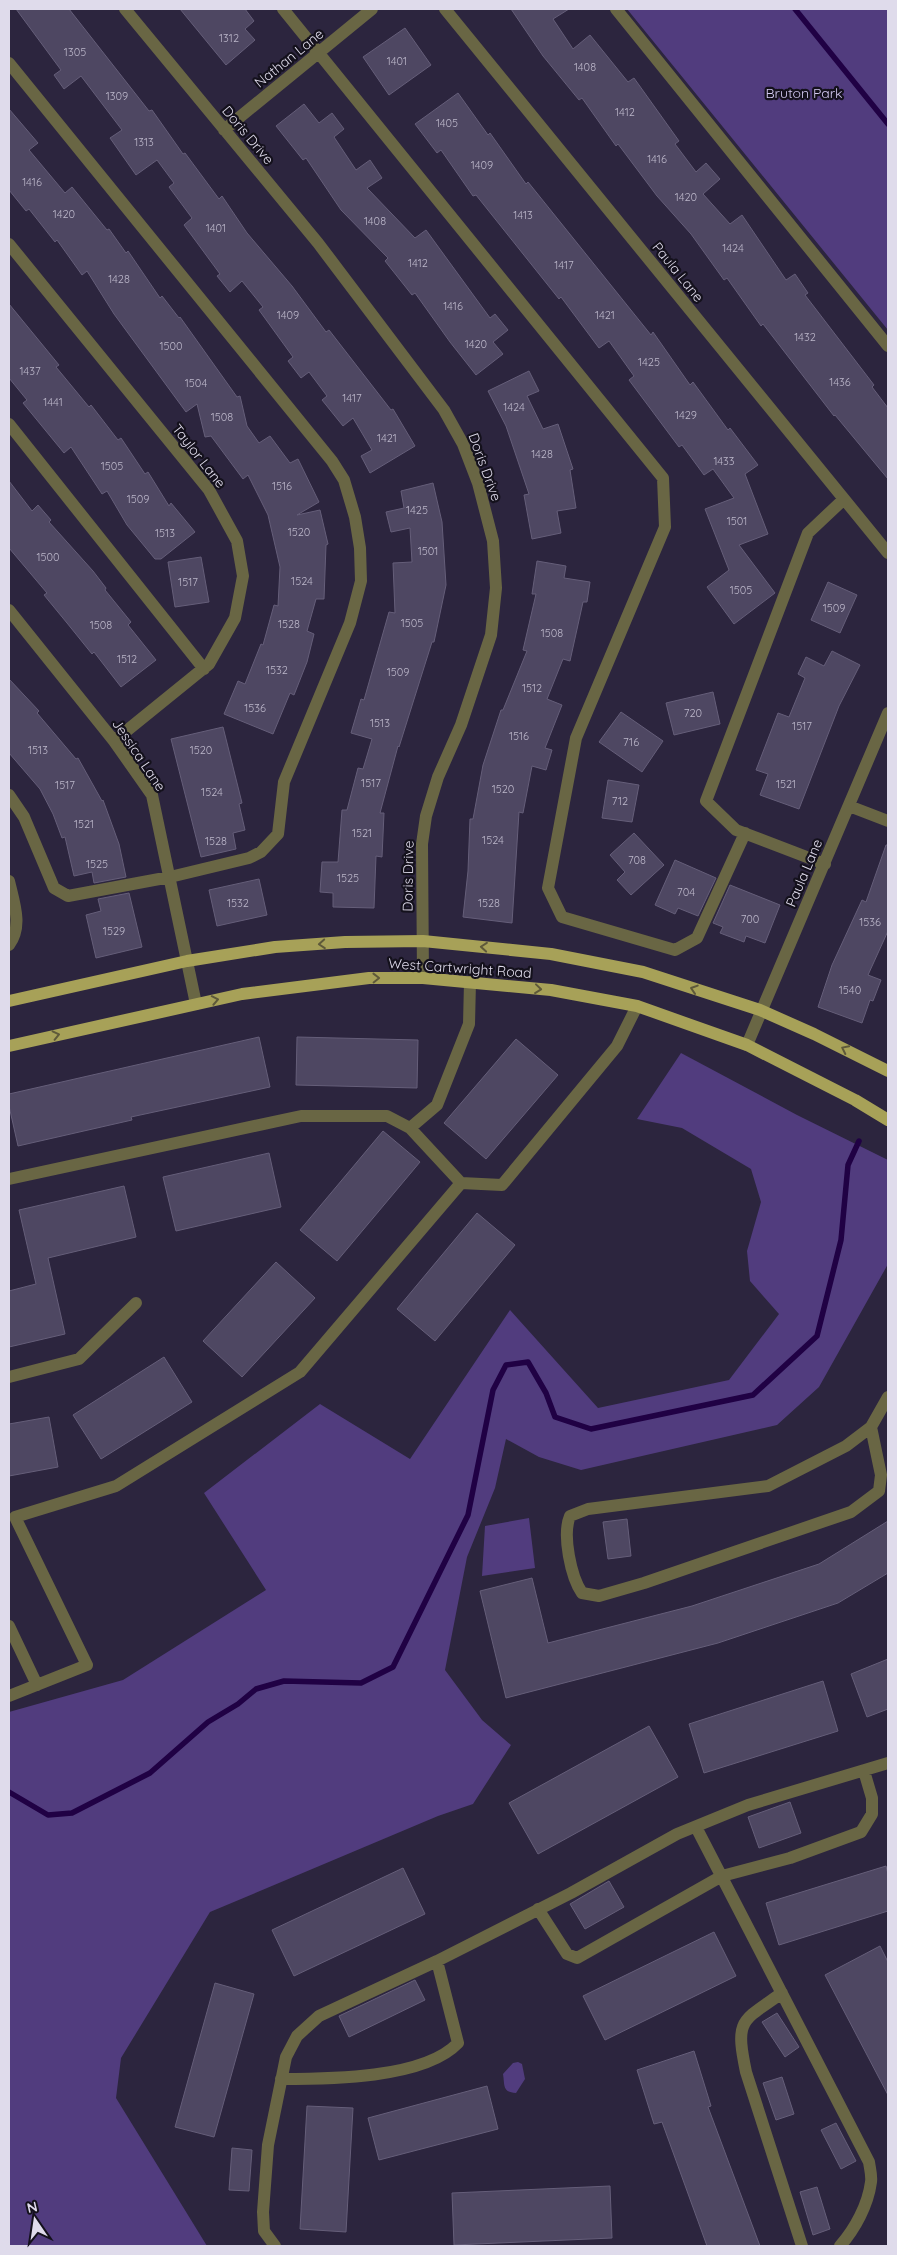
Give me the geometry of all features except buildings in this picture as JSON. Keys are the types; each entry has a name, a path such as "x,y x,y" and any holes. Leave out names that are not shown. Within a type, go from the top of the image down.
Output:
{"main road":[{"name":"West Cartwright Road","path":"9,1001 188,961 284,946 345,942 422,941 551,954 634,970 760,1010 814,1034 888,1071"},
{"name":"West Cartwright Road","path":"9,1046 242,994 369,978 423,978 551,990 637,1006 747,1044 855,1100 888,1120"}],"street":[{"name":"Doris Drive","path":"125,9 318,243 444,410 463,444 478,483 493,541 496,588 491,635 461,725 438,778 426,816 422,844 423,978"},
{"path":"283,9 663,478 665,527 576,738 548,888 562,917 675,950 697,938 745,833"},
{"name":"Nathan Lane","path":"224,130 372,9"},
{"name":"Paula Lane","path":"445,9 888,553"},
{"path":"616,9 888,346"},
{"path":"9,62 332,461 344,480 355,517 360,548 361,581 350,623 284,782 278,834 261,852 249,858 170,877 68,896 54,888 24,817 9,795"},
{"name":"Taylor Lane","path":"9,244 209,490 237,541 243,576 235,618 209,664 114,741"},
{"path":"9,424 204,669"},
{"path":"825,864 745,833 725,822 706,801 808,533 844,499"},
{"name":"Jessica Lane","path":"9,610 114,741 152,795 196,1004"},
{"name":"Paula Lane","path":"747,1044 888,713"},
{"path":"849,806 888,821"},
{"path":"9,881 17,915 17,927 9,945"},
{"path":"410,1128 438,1105 469,1024 470,982"},
{"path":"9,1179 301,1116 387,1116 410,1128 461,1182 502,1185 618,1046 637,1006"},
{"path":"9,1696 87,1665 12,1517 116,1486 300,1372 461,1182"},
{"path":"9,1377 79,1359 136,1303"},
{"path":"871,1427 881,1475 878,1491 851,1512 644,1583 599,1596 582,1593 577,1585 566,1542 566,1525 570,1516 588,1509 768,1486 846,1446 871,1427 888,1397"},
{"path":"9,1626 37,1684"},
{"path":"275,2246 264,2231 263,2212 268,2145 286,2057 297,2036 319,2016 437,1961 677,1834 748,1805 864,1772 888,1763"},
{"path":"538,1909 567,1954 577,1958 722,1876 790,1858 861,1832 872,1814 872,1798 864,1772"},
{"path":"696,1827 869,2162 872,2180 866,2202 849,2236 840,2246"},
{"path":"281,2079 348,2078 413,2066 449,2052 458,2043 437,1961"},
{"path":"782,1993 747,2018 740,2031 741,2047 746,2072 802,2246"}],"green space":[{"name":"Bruton Park","path":"627,9 888,9 888,330"},
{"path":"681,1053 797,1115 888,1160 888,1264 819,1387 777,1425 581,1470 539,1457 506,1439 495,1488 467,1557 445,1670 482,1720 511,1745 473,1804 438,1816 210,1912 121,2058 116,2098 207,2246 9,2246 9,1712 123,1680 266,1590 204,1493 320,1404 410,1459 510,1310 598,1408 729,1380 779,1314 750,1281 747,1251 761,1202 751,1169 682,1128 637,1119"},
{"path":"529,1518 535,1568 482,1576 485,1526"},
{"path":"518,2062 522,2064 525,2079 516,2093 506,2090 503,2074 513,2063"}],"waterway":[{"path":"795,9 888,124"},
{"path":"9,1792 48,1815 72,1813 150,1773 208,1722 238,1704 256,1689 284,1681 361,1683 393,1667 468,1515 493,1390 506,1365 528,1362 546,1393 555,1417 591,1429 753,1395 817,1336 841,1240 848,1165 859,1141"}]}
